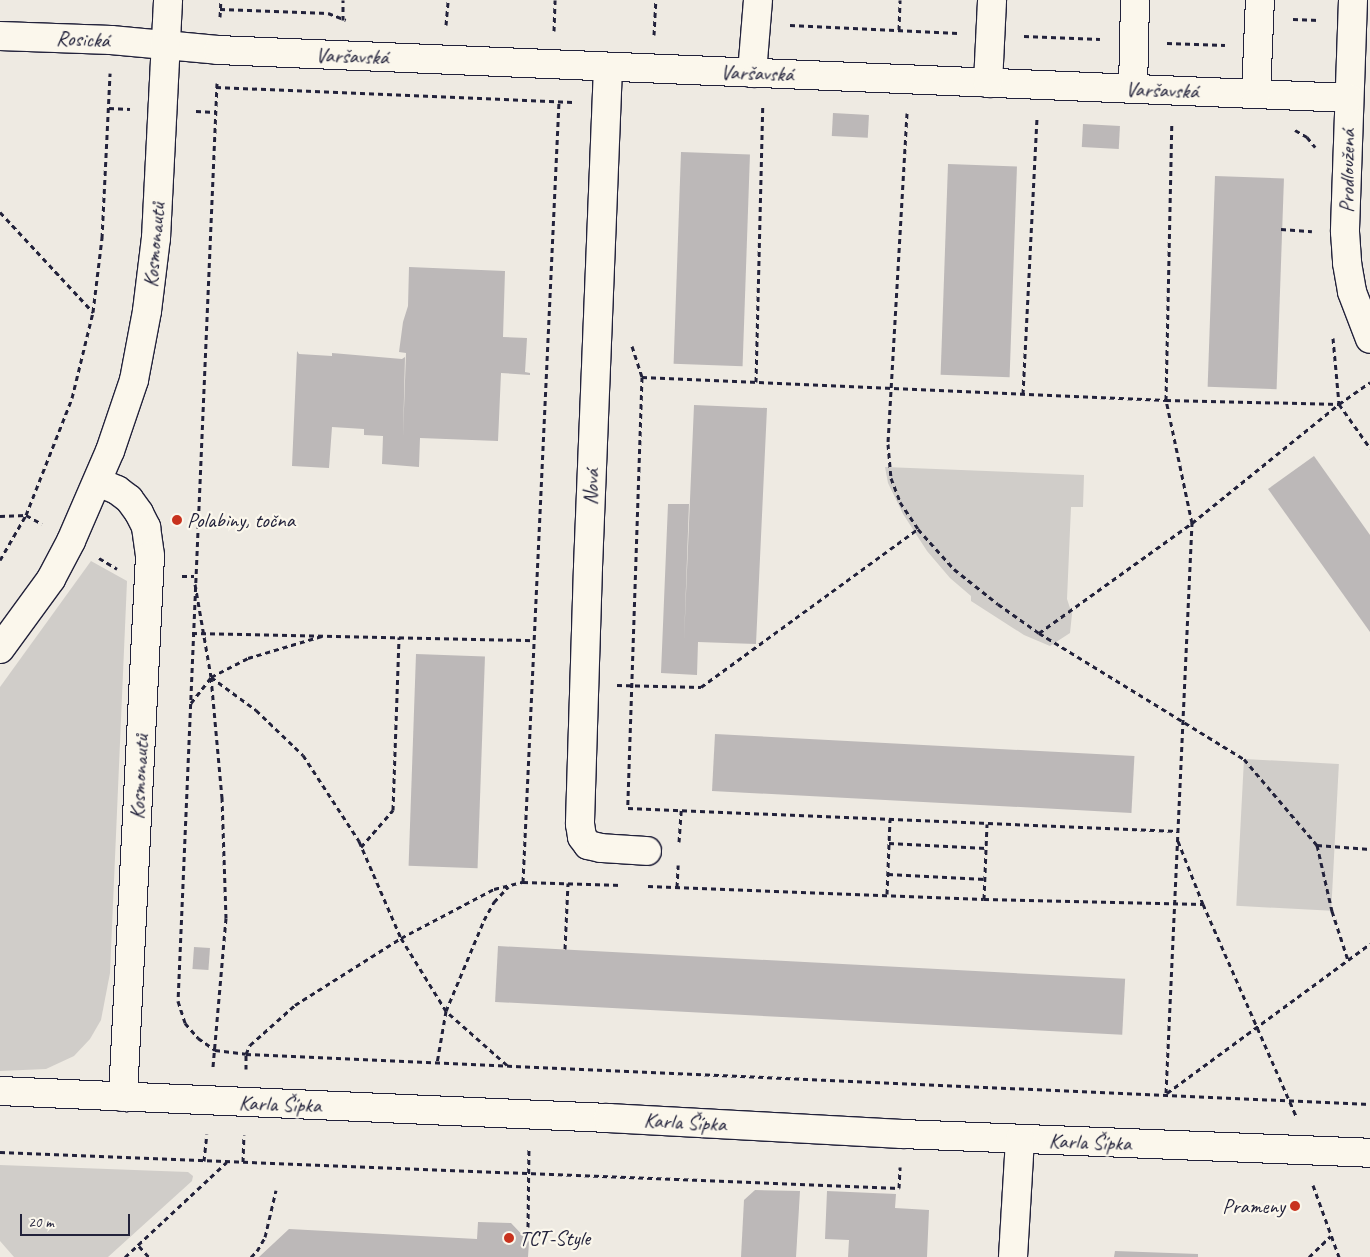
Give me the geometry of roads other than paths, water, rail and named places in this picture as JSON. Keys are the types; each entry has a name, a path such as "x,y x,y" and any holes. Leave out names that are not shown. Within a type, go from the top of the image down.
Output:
{"street":[{"name":"Kosmonautů","path":"0,649 51,579 71,542 98,482 134,380 148,311 156,238 168,0"},
{"path":"752,73 758,0"},
{"path":"988,83 992,0"},
{"path":"1133,88 1135,0"},
{"path":"1256,94 1260,9"},
{"name":"Prodloužená","path":"1353,11 1349,98 1347,263 1352,292 1370,339"},
{"name":"Rosická","path":"0,36 111,40 166,46"},
{"name":"Varšavská","path":"166,46 218,50 1349,98"},
{"name":"Nová","path":"608,67 580,824 582,837 588,845 601,848 648,851"},
{"name":"Kosmonautů","path":"98,482 117,490 129,498 146,527 149,542 149,576 123,1097"},
{"name":"Karla Šípka","path":"0,1091 902,1134 1370,1153"},
{"path":"1013,1257 1020,1139"}],"place":[{"name":"Polabiny, točna","path":"177,520"},
{"name":"Prameny","path":"1295,1206"},
{"name":"TCT-Style","path":"509,1238"}]}
